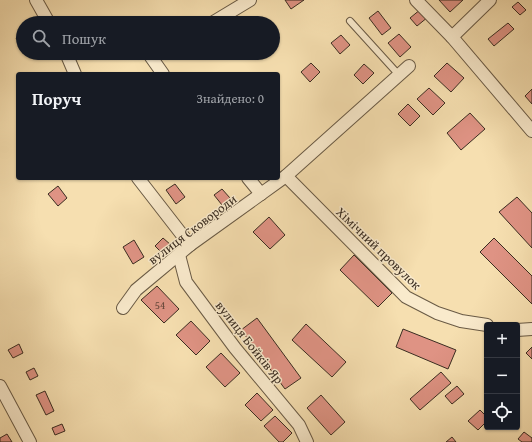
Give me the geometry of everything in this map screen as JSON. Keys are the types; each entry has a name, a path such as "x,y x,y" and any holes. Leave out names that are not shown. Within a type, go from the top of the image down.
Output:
{"street":[{"path":"36,0 45,16"},
{"path":"224,16 250,0"},
{"path":"416,0 452,37 532,130"},
{"path":"452,37 490,0"},
{"path":"69,60 74,72"},
{"path":"153,60 162,72"},
{"name":"вулиця Сковороди","path":"124,308 136,290 190,245 286,176 408,66"},
{"name":"Хімічний провулок","path":"286,176 406,296 437,313 461,321 484,325"},
{"path":"140,180 190,245"},
{"path":"250,180 261,194"},
{"name":"вулиця Бойків Яр","path":"179,255 186,282 235,348 299,425 307,442"},
{"path":"520,330 532,329"},
{"path":"0,386 30,442"}],"lane":[{"path":"350,21 399,75"}],"building":[{"path":"285,0 304,0 291,9"},
{"path":"439,0 463,0 450,12"},
{"path":"518,2 526,10 520,15 512,7"},
{"path":"421,9 428,17 417,26 410,18"},
{"path":"378,11 391,28 382,35 369,18"},
{"path":"508,23 514,29 494,46 488,39"},
{"path":"399,34 411,47 400,57 388,43"},
{"path":"341,35 350,45 340,54 331,43"},
{"path":"311,63 320,72 310,82 301,72"},
{"path":"447,63 464,78 451,92 434,76"},
{"path":"364,64 374,73 363,84 354,75"},
{"path":"429,88 445,103 433,115 417,99"},
{"path":"532,89 532,104 525,96"},
{"path":"408,104 420,116 410,126 398,114"},
{"path":"470,113 485,129 461,150 447,133"},
{"path":"175,184 185,197 176,204 166,190"},
{"path":"58,186 67,198 58,206 48,194"},
{"path":"222,189 230,198 222,205 214,195"},
{"path":"517,197 532,213 532,248 499,212"},
{"path":"269,217 285,235 270,249 253,232"},
{"path":"163,238 171,245 163,254 155,246"},
{"path":"494,238 532,276 532,304 480,252"},
{"path":"134,240 144,257 133,264 123,247"},
{"path":"354,255 392,293 378,307 340,270"},
{"path":"157,286 179,309 164,323 141,300"},
{"path":"257,318 301,378 285,389 241,330"},
{"path":"191,321 210,341 196,355 176,335"},
{"path":"306,324 346,362 332,377 292,340"},
{"path":"403,329 456,350 448,369 396,347"},
{"path":"19,344 23,353 13,358 8,350"},
{"path":"532,347 532,359 526,353"},
{"path":"221,353 240,373 225,387 206,367"},
{"path":"34,368 38,376 30,380 26,372"},
{"path":"441,372 451,383 420,410 410,399"},
{"path":"457,386 464,394 452,404 445,396"},
{"path":"45,391 54,411 46,415 36,395"},
{"path":"257,393 273,410 261,421 245,405"},
{"path":"321,395 345,422 331,435 307,408"},
{"path":"480,410 484,414 484,424 478,430 468,421"},
{"path":"275,416 292,433 283,442 279,442 264,426"},
{"path":"62,424 65,431 55,435 52,428"},
{"path":"524,432 532,438 532,442 522,442 518,439"},
{"path":"7,434 12,442 0,442 0,438"},
{"path":"452,437 456,442 446,442"}]}
